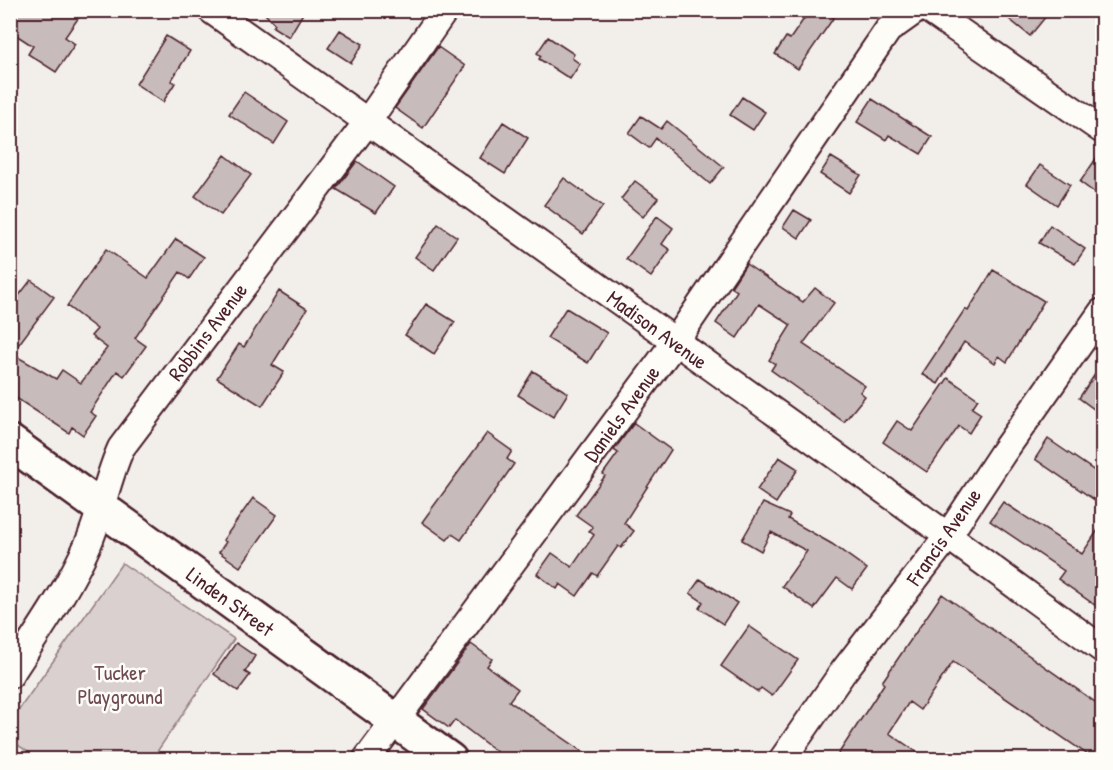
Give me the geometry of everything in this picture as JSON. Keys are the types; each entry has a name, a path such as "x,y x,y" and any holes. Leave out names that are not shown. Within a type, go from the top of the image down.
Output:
{"street":[{"name":"Madison Avenue","path":"212,10 948,536 1102,649"},
{"name":"Robbins Avenue","path":"10,675 56,603 87,546 102,510 108,478 121,448 368,121 445,10"},
{"name":"Daniels Avenue","path":"366,759 675,342 888,30 916,10"},
{"path":"929,10 1102,130"},
{"name":"Francis Avenue","path":"782,759 843,672 948,536 1002,454 1102,312"},
{"name":"Linden Street","path":"10,442 450,759"}],"green space":[{"name":"Tucker Playground","path":"122,563 234,639 154,756 158,759 38,759 11,740 11,721"}],"building":[{"path":"19,10 84,10 65,37 75,44 56,72 28,54 33,46 10,31 10,23"},
{"path":"261,10 305,10 289,37 273,27 275,24"},
{"path":"810,10 839,10 798,69 775,54 786,37 790,39"},
{"path":"998,10 1051,10 1030,36"},
{"path":"340,30 363,44 351,63 328,48"},
{"path":"166,36 190,51 171,81 175,83 163,102 136,84"},
{"path":"548,37 574,54 572,58 580,64 570,79 539,59 541,56 537,53"},
{"path":"438,47 465,66 423,128 395,108"},
{"path":"244,92 288,122 274,144 229,114"},
{"path":"742,97 765,112 753,130 730,115"},
{"path":"872,99 932,137 921,154 889,135 886,140 857,122"},
{"path":"641,116 661,129 667,121 724,167 710,184 656,138 649,148 629,133"},
{"path":"503,122 528,138 505,174 480,158"},
{"path":"1102,150 1102,198 1080,182"},
{"path":"225,155 251,175 221,215 195,196"},
{"path":"831,157 861,175 849,193 820,174"},
{"path":"357,161 394,187 376,213 336,189"},
{"path":"1040,165 1070,185 1057,205 1027,184"},
{"path":"564,178 603,206 583,234 544,205"},
{"path":"635,181 658,198 643,217 621,199"},
{"path":"794,210 811,220 799,238 783,227"},
{"path":"657,216 673,228 662,244 670,250 651,277 626,259"},
{"path":"438,224 457,237 434,270 415,257"},
{"path":"1050,225 1085,249 1075,264 1039,243"},
{"path":"176,239 204,257 189,279 180,272 135,338 146,346 124,376 117,371 90,412 96,416 83,435 72,427 69,433 10,394 10,367 16,356 56,379 62,370 81,383 107,348 91,336 97,329 67,306 106,249 148,278"},
{"path":"746,264 803,302 815,288 834,303 803,344 865,386 860,392 865,396 844,422 771,370 775,364 769,360 791,325 759,304 737,338 716,323 737,291 731,287"},
{"path":"993,270 1044,301 1007,362 999,356 995,363 964,342 938,384 922,374 965,309 968,311"},
{"path":"31,280 54,297 10,356 10,307"},
{"path":"279,291 307,309 272,365 284,372 262,406 217,378 239,344 244,347"},
{"path":"426,304 455,322 434,354 405,335"},
{"path":"566,308 607,333 588,363 547,338"},
{"path":"1102,364 1102,415 1079,398"},
{"path":"533,371 568,393 553,417 518,395"},
{"path":"948,378 978,399 972,408 981,414 969,433 959,426 927,472 883,442 897,421 912,431"},
{"path":"634,423 671,450 624,523 634,531 621,548 618,546 597,576 593,573 577,596 560,584 557,589 537,574 552,553 572,567 594,535 589,531 593,527 576,515 605,476 603,474 618,453 614,450"},
{"path":"487,433 512,451 507,459 514,464 461,540 452,534 447,540 422,522"},
{"path":"1048,439 1102,476 1102,505 1035,459"},
{"path":"779,457 798,469 776,503 757,490"},
{"path":"253,498 277,515 240,567 219,552 226,542 223,540"},
{"path":"1003,502 1082,554 1102,524 1102,610 1058,579 1064,571 990,521"},
{"path":"763,503 790,515 788,519 832,544 867,569 852,589 837,578 814,609 782,586 807,551 771,532 761,551 742,540"},
{"path":"700,579 737,603 723,624 699,608 703,602 690,593"},
{"path":"942,594 1102,707 1102,759 1094,759 953,662 920,710 909,702 889,733 927,759 835,759 884,684 882,682"},
{"path":"749,626 798,660 772,696 761,688 758,692 721,666"},
{"path":"236,643 255,656 245,672 250,675 238,691 214,674"},
{"path":"471,644 492,659 487,666 518,689 509,701 594,759 506,759 455,720 449,728 423,709"}]}
